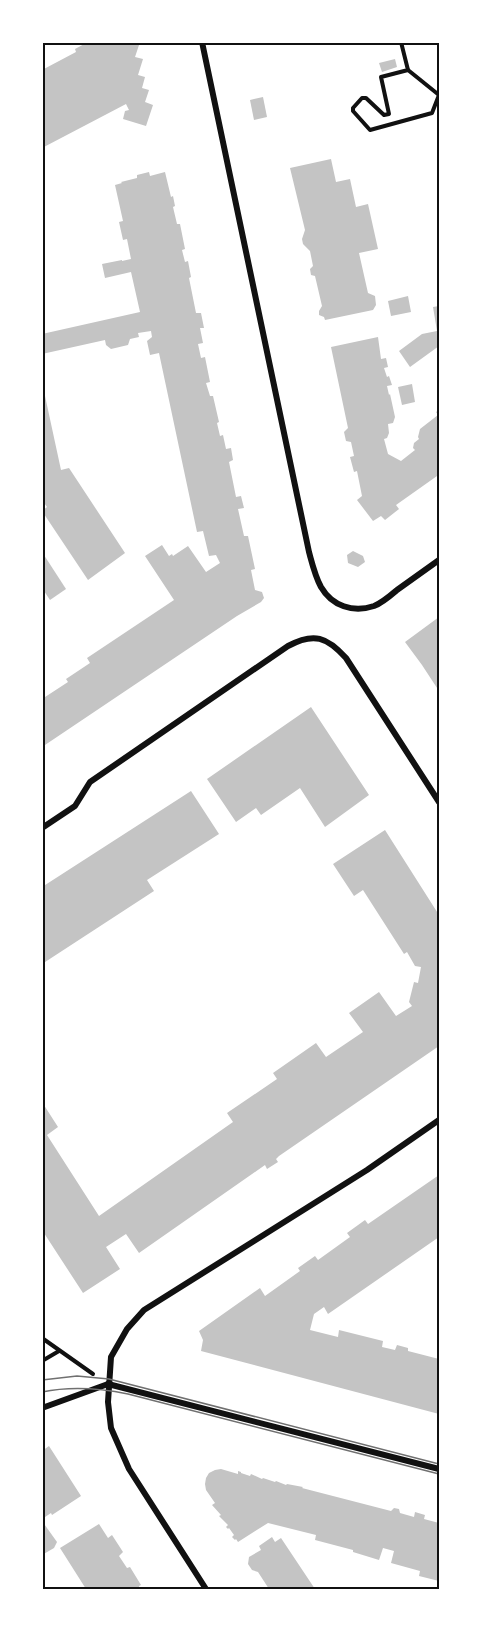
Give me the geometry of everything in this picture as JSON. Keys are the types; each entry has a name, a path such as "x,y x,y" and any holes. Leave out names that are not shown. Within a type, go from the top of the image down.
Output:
{"street":[{"path":"202,42 316,578 329,598 339,605 356,609 375,605 439,560"},
{"path":"42,828 75,806 90,782 288,646 301,639 311,638 326,641 346,658 439,802"},
{"path":"206,1589 129,1469 111,1428 108,1417 108,1384 111,1357 127,1329 144,1310 367,1170 439,1120"},
{"path":"42,1408 108,1384 439,1469"}],"path":[{"path":"401,42 408,70 439,95 432,113 370,130 353,111 353,108 363,98 366,98 384,115 389,114 381,77 408,70"},
{"path":"42,1338 108,1384"},
{"path":"42,1361 60,1351"}],"building":[{"path":"88,42 140,42 135,57 143,59 138,75 145,77 142,88 149,90 145,102 153,105 146,126 123,119 125,111 129,110 126,104 42,148 42,70 76,52 75,49"},
{"path":"395,59 397,67 382,72 379,63"},
{"path":"263,97 267,117 254,120 250,100"},
{"path":"331,159 336,182 350,179 356,207 368,204 378,249 359,253 368,293 375,296 376,305 373,310 325,320 319,315 322,306 315,276 311,275 310,269 313,266 310,251 303,244 305,230 290,168"},
{"path":"149,172 150,176 165,172 171,197 173,196 175,206 173,207 177,224 180,224 185,249 182,250 185,262 188,261 196,313 201,313 204,328 200,328 203,343 198,344 201,358 205,357 210,382 206,383 210,396 213,396 220,436 223,435 226,449 231,448 233,460 229,462 236,497 241,496 244,508 238,509 244,536 248,536 255,569 251,570 255,590 262,592 264,598 42,747 42,699 68,682 66,679 90,663 87,658 174,600 145,556 162,545 169,556 172,554 173,556 188,546 206,572 220,563 216,555 209,556 203,531 197,532 159,353 150,355 147,341 152,337 151,331 138,333 139,337 130,339 128,345 111,349 106,345 105,340 42,354 42,334 140,312 131,272 105,278 102,264 131,259 127,239 123,240 119,222 123,221 115,185"},
{"path":"408,296 411,312 391,316 388,301"},
{"path":"439,306 439,346 410,367 399,351 422,334 437,331 433,307"},
{"path":"378,337 381,359 386,358 388,367 384,368 392,385 387,386 395,417 393,423 388,424 389,433 384,439 388,454 401,461 415,450 414,443 419,439 420,429 438,415 436,412 439,410 439,476 396,505 399,509 385,520 381,516 373,521 357,500 362,496 357,471 354,472 350,457 354,456 351,442 346,441 344,432 348,428 331,347"},
{"path":"42,382 61,470 69,468 125,553 88,580 42,511 47,507 42,500"},
{"path":"412,384 415,402 402,405 398,387"},
{"path":"353,551 363,556 365,562 358,567 348,563 347,555"},
{"path":"42,552 66,589 50,600 42,588"},
{"path":"439,617 439,691 405,642"},
{"path":"311,707 369,795 325,827 300,788 261,815 256,808 236,822 207,779"},
{"path":"191,791 219,834 147,880 154,891 42,964 42,887"},
{"path":"385,830 439,915 439,1046 279,1156 276,1159 278,1162 267,1169 265,1165 139,1253 126,1234 106,1247 120,1269 83,1293 42,1230 42,1102 58,1127 47,1135 99,1216 233,1122 227,1113 277,1079 273,1073 316,1043 326,1057 363,1032 349,1013 379,992 396,1016 412,1006 409,1002 414,982 418,983 421,967 415,966 407,952 404,954 363,890 354,896 333,864"},
{"path":"439,1175 439,1237 328,1314 324,1307 314,1314 310,1330 338,1337 339,1330 383,1341 382,1347 395,1350 397,1345 408,1348 408,1351 439,1359 439,1414 201,1351 203,1340 199,1331 260,1288 265,1296 300,1271 298,1268 315,1256 318,1260 350,1237 347,1233 365,1220 368,1224"},
{"path":"49,1446 81,1496 42,1519 42,1451"},
{"path":"221,1469 238,1474 238,1471 250,1476 251,1474 262,1479 303,1487 391,1511 394,1508 399,1509 400,1513 414,1517 415,1512 425,1515 424,1519 439,1523 439,1581 419,1576 420,1571 391,1563 394,1551 383,1548 379,1560 315,1540 316,1535 268,1523 238,1542 232,1537 234,1535 226,1527 228,1525 212,1505 215,1503 206,1490 206,1478 209,1473"},
{"path":"42,1521 57,1542 54,1548 42,1555"},
{"path":"99,1524 108,1538 112,1535 123,1552 119,1556 127,1568 130,1567 141,1585 140,1589 86,1589 60,1548"},
{"path":"272,1537 275,1542 281,1538 315,1589 269,1589 258,1572 252,1570 248,1564 249,1557 261,1550 259,1546"}],"tram line":[{"path":"42,1380 77,1376 109,1379 439,1464"},
{"path":"42,1392 85,1388 128,1394 439,1474"}]}
